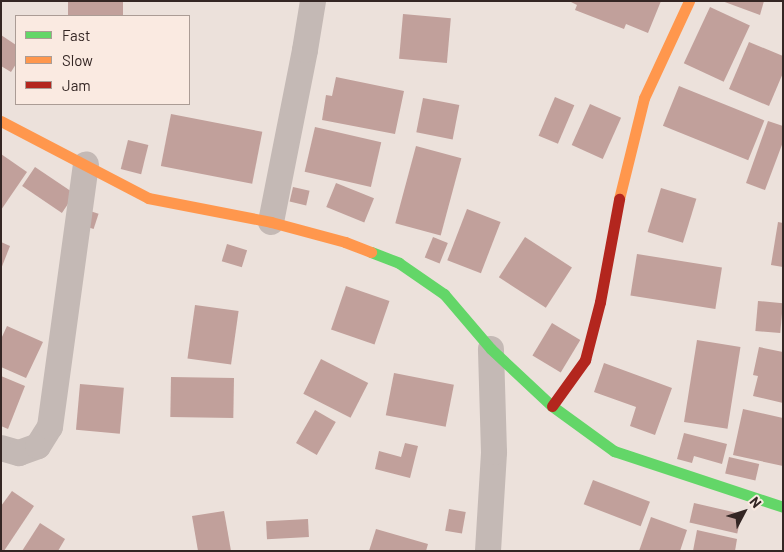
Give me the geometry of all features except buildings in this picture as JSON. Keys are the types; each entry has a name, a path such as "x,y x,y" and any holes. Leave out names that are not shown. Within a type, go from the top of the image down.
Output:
{"street":[{"path":"271,222 313,1"},
{"path":"552,406 585,360 600,302 620,194 644,98 689,1"},
{"path":"1,122 86,164 148,198 271,222 344,242 399,263 444,294 490,350 552,406 614,451 783,507"},
{"path":"1,448 19,453 38,446 50,427 86,164"},
{"path":"488,551 494,452 490,350"}],"traffic: fast":[{"path":"371,252 399,263 444,294 491,349 552,406 614,451 783,507"}],"traffic: slow":[{"path":"619,199 644,98 689,1"},
{"path":"1,121 148,198 271,222 345,242 371,252"}],"traffic: jam":[{"path":"552,406 585,360 600,302 619,199"}]}
